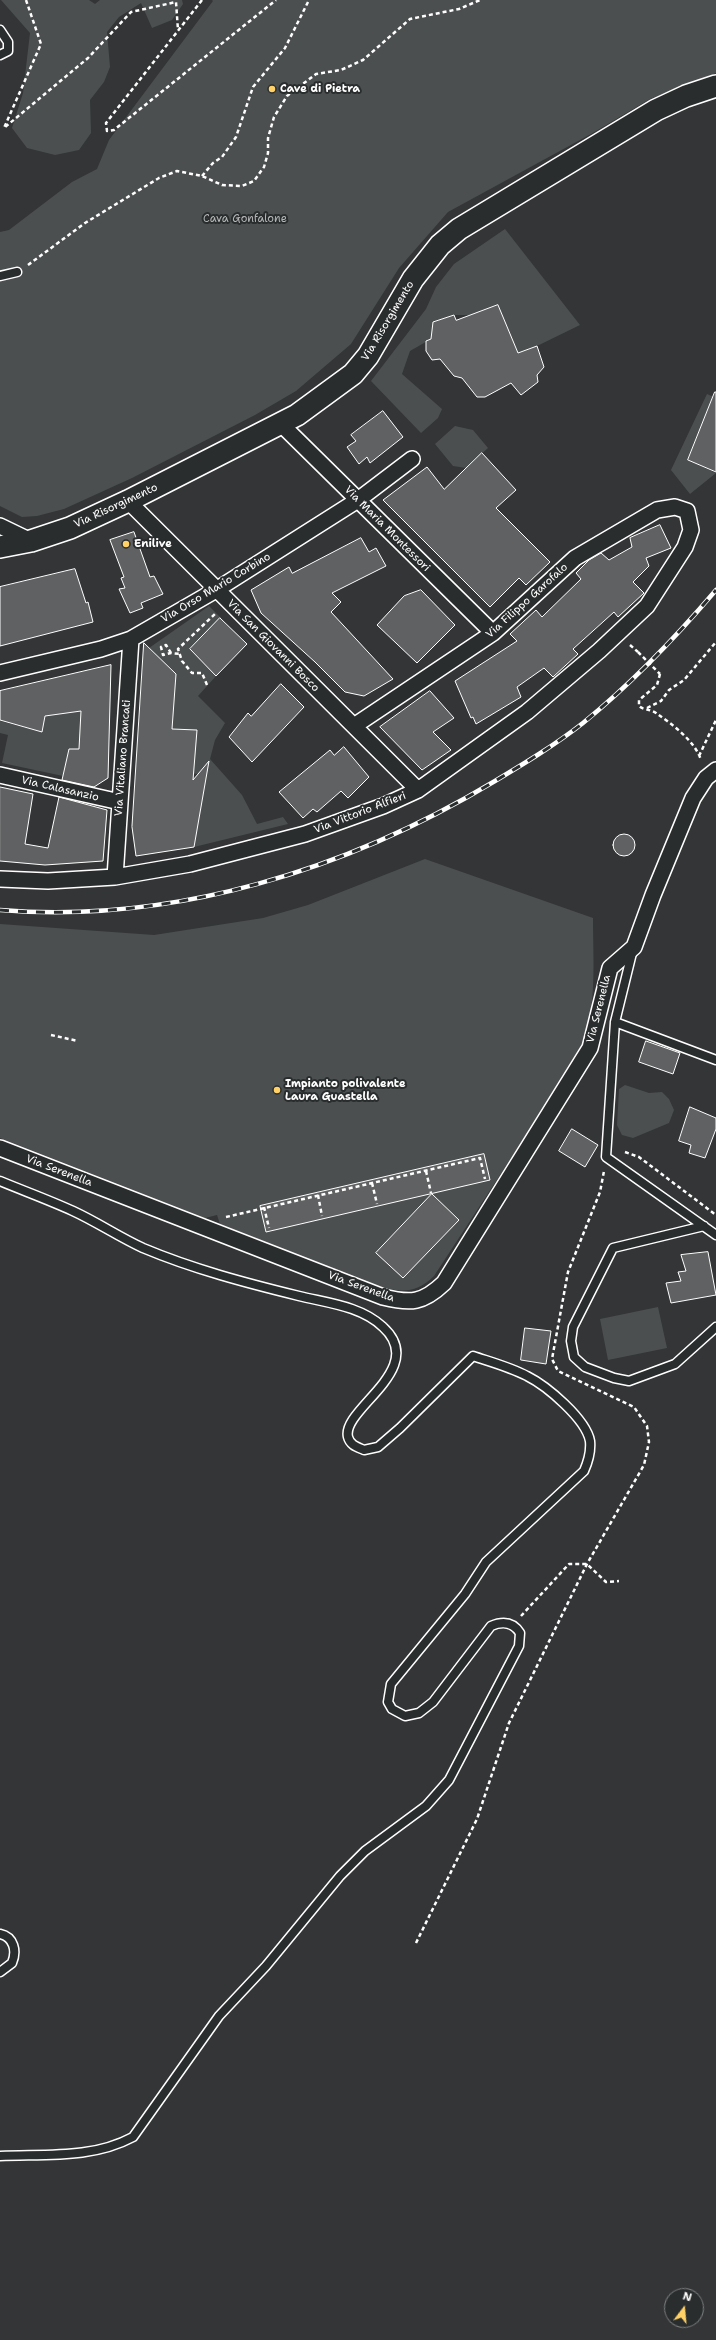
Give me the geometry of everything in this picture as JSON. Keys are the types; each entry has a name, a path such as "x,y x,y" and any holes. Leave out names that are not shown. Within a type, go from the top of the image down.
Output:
{"main road":[{"name":"Via Risorgimento","path":"0,548 31,541 70,528 128,501 297,415 353,374 368,356 426,260 460,229 656,110 686,96 716,86"}],"street":[{"name":"Via Maria Montessori","path":"281,424 493,633"},
{"name":"Via Orso Mario Corbino","path":"0,673 101,649 131,639 216,590 358,500 412,459"},
{"name":"Via San Giovanni Bosco","path":"128,501 418,790"},
{"name":"Via Filippo Garofalo","path":"354,726 493,633 575,558 657,510 675,508 687,511"},
{"name":"Via Vittorio Alfieri","path":"0,879 48,882 115,877 190,864 304,834 383,806 418,790 527,712 604,647 647,606 686,547 691,530 687,511"},
{"path":"0,526 31,541"},
{"name":"Via Vitaliano Brancati","path":"115,877 131,639"},
{"path":"634,947 653,895 693,798 711,774"},
{"name":"Via Calasanzio","path":"0,775 120,802"},
{"name":"Via Serenella","path":"0,1148 383,1297 402,1302 419,1301 432,1294 444,1283 590,1048 610,968 634,947"}],"lane":[{"path":"0,30 8,42 8,51 0,56"},
{"path":"0,276 17,272"},
{"path":"634,947 615,1022 606,1157 716,1235"},
{"path":"615,1022 716,1060"},
{"path":"0,1181 74,1211 142,1247 219,1276 350,1308 375,1319 390,1333 397,1351 392,1371 350,1425 348,1436 352,1444 364,1450 378,1447 400,1428 473,1356 504,1365 529,1376 553,1395 580,1420 590,1441 589,1458 584,1471 486,1562 464,1594 391,1684 388,1702 392,1709 398,1714 412,1716 427,1708 485,1632 492,1626 499,1623 512,1624 520,1633 519,1646 449,1780 426,1806 365,1851 340,1876 266,1966 219,2016 133,2137 117,2146 90,2153 0,2156"},
{"path":"704,1226 613,1248 573,1327 571,1341 574,1357 585,1367 614,1378 629,1381 675,1364 716,1327"},
{"path":"0,1934 9,1938 15,1950 12,1963 0,1972"}],"path":[{"path":"26,0 41,44 4,128 88,58 131,12 176,2 178,30"},
{"path":"202,0 106,123 106,131 114,130 276,0"},
{"path":"202,176 213,163 222,157 236,137 253,87 285,48 309,0"},
{"path":"17,272 85,223 159,178 177,172 202,176 222,185 242,186 254,181 264,167 268,153 268,138 274,117 287,96 316,74 341,70 363,60 410,19 459,9 480,0"},
{"path":"207,685 202,673 192,673 182,661 178,649 216,613"},
{"path":"647,708 661,701 669,690 684,680 716,642"},
{"path":"171,653 166,645 161,647 163,655 171,653 180,654"},
{"path":"638,652 660,674 657,685 639,700 638,706 647,708 688,736 711,774"},
{"path":"699,756 716,720"},
{"path":"51,1035 78,1041"},
{"path":"607,1146 639,1158 716,1215"},
{"path":"416,1943 477,1819 509,1723 587,1564 644,1464 649,1442 647,1426 634,1407 558,1371 552,1359 568,1272 600,1192 606,1157"},
{"path":"221,1218 480,1158 485,1179"},
{"path":"426,1171 431,1193"},
{"path":"372,1183 377,1204"},
{"path":"318,1195 322,1216"},
{"path":"264,1207 269,1228"},
{"path":"512,1624 569,1564 587,1564 606,1582 619,1580"}],"green space":[{"path":"1,0 89,0 95,4 100,0 182,0 183,4 172,20 152,28 141,3 119,17 107,32 110,67 104,82 90,100 91,133 79,150 55,155 27,148 12,128 23,93 30,33"},
{"name":"Cava Gonfalone","path":"212,0 716,0 716,73 650,99 591,134 448,212 399,268 351,344 296,391 255,415 132,478 64,509 37,516 22,517 0,506 0,232 9,230 72,182 97,169 109,140 213,1"},
{"path":"505,229 580,325 537,346 518,353 469,315 454,315 433,322 431,339 410,351 402,374 442,409 438,418 421,433 371,381 426,309 436,287 454,264"},
{"path":"707,394 716,398 716,412 708,411 688,460 716,473 690,494 671,470"},
{"path":"455,426 473,430 488,448 466,468 453,466 435,444"},
{"path":"209,606 221,618 190,649 216,676 198,696 225,723 215,740 210,759 242,795 257,824 283,817 288,824 194,847 206,775 172,771 196,730 172,729 176,674 149,648"},
{"path":"73,674 82,708 79,749 69,749 63,776 2,763 8,735 0,733 0,721 42,732 45,716 71,712 65,676"},
{"name":"Impianto polivalente Laura Guastella","path":"425,859 593,918 592,1006 589,1023 578,1056 434,1276 427,1282 419,1287 405,1290 389,1289 372,1284 220,1224 217,1215 205,1218 0,1138 0,924 154,935 263,918 308,905"},
{"path":"625,1085 649,1093 662,1092 669,1099 674,1110 669,1123 633,1138 622,1135 617,1125 619,1089"},
{"path":"658,1307 667,1348 608,1360 600,1319"}],"building":[{"path":"498,305 518,353 537,346 544,367 537,375 538,382 521,395 511,383 485,397 477,397 462,378 454,376 440,359 432,360 426,351 426,341 431,339 433,322 454,315 456,320"},
{"path":"716,392 716,472 688,460"},
{"path":"383,411 403,437 370,463 367,457 359,464 347,447 356,441 351,435"},
{"path":"482,453 516,490 496,508 550,562 526,585 519,578 490,607 383,500 427,467 444,489"},
{"path":"660,525 671,548 646,558 649,566 633,582 644,593 618,617 614,612 573,649 578,654 553,677 544,668 517,687 521,697 476,724 473,717 471,718 455,681 517,641 510,634 536,610 542,617 581,579 576,573 589,560 601,553 609,560 632,547 630,538"},
{"path":"134,532 150,577 154,576 163,594 141,603 143,608 130,613 119,589 125,588 121,578 124,577 110,540"},
{"path":"361,538 369,552 376,548 386,566 332,593 341,602 331,612 393,679 364,696 345,692 315,662 261,613 251,590 289,567 292,573"},
{"path":"75,569 86,603 88,602 93,622 0,646 0,587"},
{"path":"421,590 455,625 417,663 377,625 404,596"},
{"path":"220,618 247,644 216,676 190,649"},
{"path":"144,643 176,674 172,729 197,730 193,780 209,761 194,847 136,856 132,827"},
{"path":"111,665 108,778 94,787 62,780 69,749 79,749 81,711 45,716 42,732 0,720 0,691"},
{"path":"281,684 304,707 252,762 229,737 248,713 251,716"},
{"path":"430,691 454,718 433,732 451,750 422,770 380,727"},
{"path":"344,747 369,777 348,798 341,791 317,812 313,809 303,818 279,792 330,750 334,755"},
{"path":"0,787 33,794 25,844 48,848 59,797 107,810 103,861 45,865 0,861"},
{"path":"624,834 628,835 634,841 634,849 628,855 624,856 620,855 614,849 613,845 614,841 620,835"},
{"path":"646,1041 680,1053 673,1074 639,1062"},
{"path":"690,1107 716,1118 716,1129 705,1158 689,1153 691,1145 679,1141"},
{"path":"572,1129 598,1145 585,1167 559,1151"},
{"path":"484,1154 490,1180 266,1232 260,1206"},
{"path":"432,1194 459,1220 403,1278 376,1253"},
{"path":"708,1252 716,1295 671,1303 666,1283 681,1281 678,1272 686,1271 681,1255"},
{"path":"525,1328 551,1331 546,1364 521,1360"}],"railway":[{"path":"0,910 65,912 130,908 194,899 257,884 319,865 380,841 438,813 495,781 540,754 583,723 636,676 716,590"}],"place":[{"name":"Cave di Pietra","path":"272,89"},
{"name":"Enilive","path":"126,544"},
{"name":"Impianto polivalente Laura Guastella","path":"277,1090"}]}
